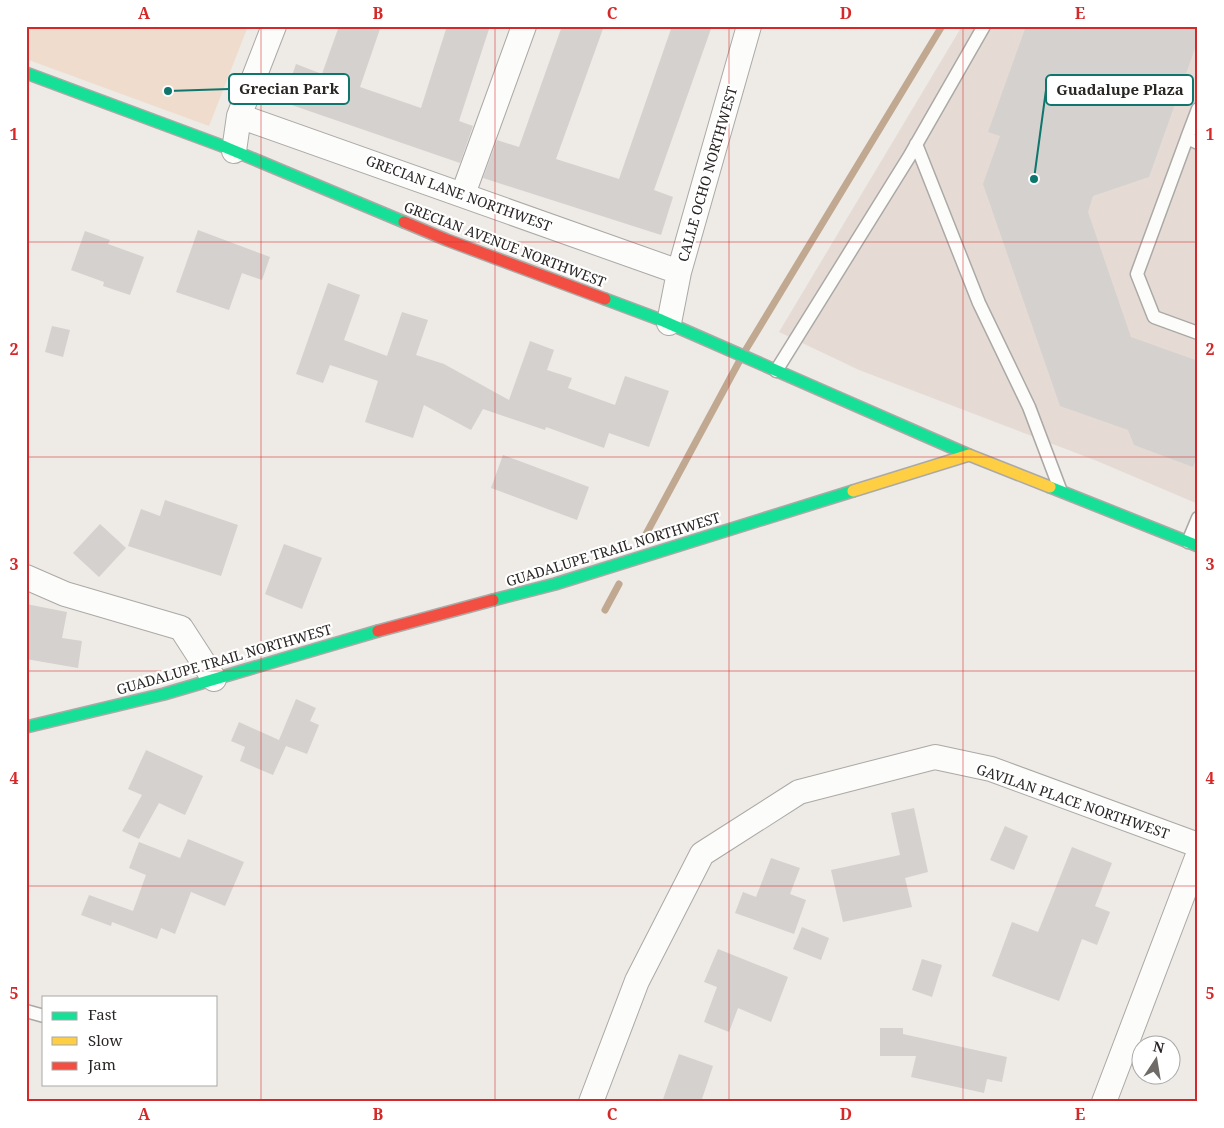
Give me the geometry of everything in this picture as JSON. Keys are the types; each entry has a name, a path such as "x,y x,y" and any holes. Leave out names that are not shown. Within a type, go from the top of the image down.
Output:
{"street":[{"path":"234,151 239,116 274,26"},
{"path":"462,194 524,26"},
{"name":"CALLE OCHO NORTHWEST","path":"668,323 679,272 748,26"},
{"name":"GRECIAN AVENUE NORTHWEST","path":"26,73 234,151 447,240 668,323 969,455"},
{"name":"GRECIAN LANE NORTHWEST","path":"239,116 679,272"},
{"path":"969,455 1193,544"},
{"name":"GUADALUPE TRAIL NORTHWEST","path":"26,727 164,694 355,637 555,584 969,455"},
{"path":"26,577 65,594 181,628 214,679"},
{"name":"GAVILAN PLACE NORTHWEST","path":"591,1102 637,981 702,854 799,792 935,758 991,769 1198,845"},
{"path":"1104,1102 1198,855"}],"lane":[{"path":"776,371 916,144 984,26"},
{"path":"1198,109 1192,140 1137,274 1154,317 1198,333"},
{"path":"916,144 979,303 1029,407 1060,492"},
{"path":"1193,544 1198,518"},
{"path":"26,1011 42,1015"}],"shaded area":[{"path":"26,26 248,26 209,126 26,59"},
{"path":"962,26 1198,26 1198,504 1097,461 859,370 779,332"}],"building":[{"path":"339,26 381,26 360,87 421,108 447,26 490,26 459,121 473,126 460,163 283,102 296,64 322,74"},
{"path":"562,26 604,26 556,159 619,179 672,26 712,26 654,190 673,197 661,235 483,178 497,140 519,147"},
{"path":"1026,26 1198,26 1198,40 1149,177 1093,196 1088,212 1131,337 1198,361 1198,454 1193,467 1134,445 1128,430 1060,406 983,184 1000,136 988,132"},
{"path":"198,230 270,257 262,280 242,273 229,310 176,292"},
{"path":"85,231 110,240 108,244 144,257 130,295 103,286 104,282 71,270"},
{"path":"328,283 360,295 344,340 387,356 402,312 428,320 416,355 444,364 509,400 530,341 554,350 547,370 572,378 568,388 615,405 625,376 669,391 649,447 609,433 604,448 546,427 545,430 483,409 471,430 424,405 413,438 365,422 378,381 330,365 323,383 296,374"},
{"path":"52,326 70,330 63,357 45,352"},
{"path":"503,455 589,487 577,520 491,488"},
{"path":"165,500 238,525 221,576 128,546 141,509 160,516"},
{"path":"100,524 126,548 99,577 73,553"},
{"path":"284,544 322,558 302,609 265,594"},
{"path":"26,604 67,612 62,638 82,641 78,668 26,659"},
{"path":"296,699 316,708 310,721 319,725 307,754 286,746 273,775 240,761 245,747 231,741 239,722 279,740"},
{"path":"146,750 203,776 185,815 159,803 139,839 122,831 142,795 128,789"},
{"path":"914,808 928,872 905,878 912,907 843,922 831,870 900,855 891,813"},
{"path":"1005,826 1028,836 1014,870 990,860"},
{"path":"188,839 244,862 225,906 191,892 175,934 161,928 157,939 112,922 111,926 81,915 89,895 133,911 146,875 129,868 139,842 180,858"},
{"path":"1072,847 1112,863 1095,906 1110,912 1097,945 1082,939 1059,1001 992,976 1012,922 1038,932"},
{"path":"771,858 800,868 790,894 806,900 794,934 735,913 743,892 756,897"},
{"path":"802,927 829,938 821,960 793,949"},
{"path":"718,949 788,977 771,1022 738,1008 729,1032 704,1022 717,987 704,982"},
{"path":"922,959 942,965 932,997 912,990"},
{"path":"880,1028 903,1028 903,1034 1007,1057 1002,1082 987,1079 984,1093 911,1077 916,1056 880,1056"},
{"path":"679,1054 713,1066 701,1102 662,1102"}],"waterway":[{"path":"745,351 942,26"},
{"path":"645,536 740,360"},
{"path":"605,610 619,584"}],"traffic: fast":[{"path":"26,73 225,147 404,222"},
{"path":"605,299 661,320 969,455"},
{"path":"1050,487 1198,546"},
{"path":"493,600 555,584 853,491"},
{"path":"26,727 164,694 378,631"}],"traffic: slow":[{"path":"853,491 969,455 1050,487"}],"traffic: jam":[{"path":"404,222 605,299"},
{"path":"378,631 493,600"}],"place":[{"name":"Grecian Park","path":"168,91"},
{"name":"Guadalupe Plaza","path":"1034,179"}]}
